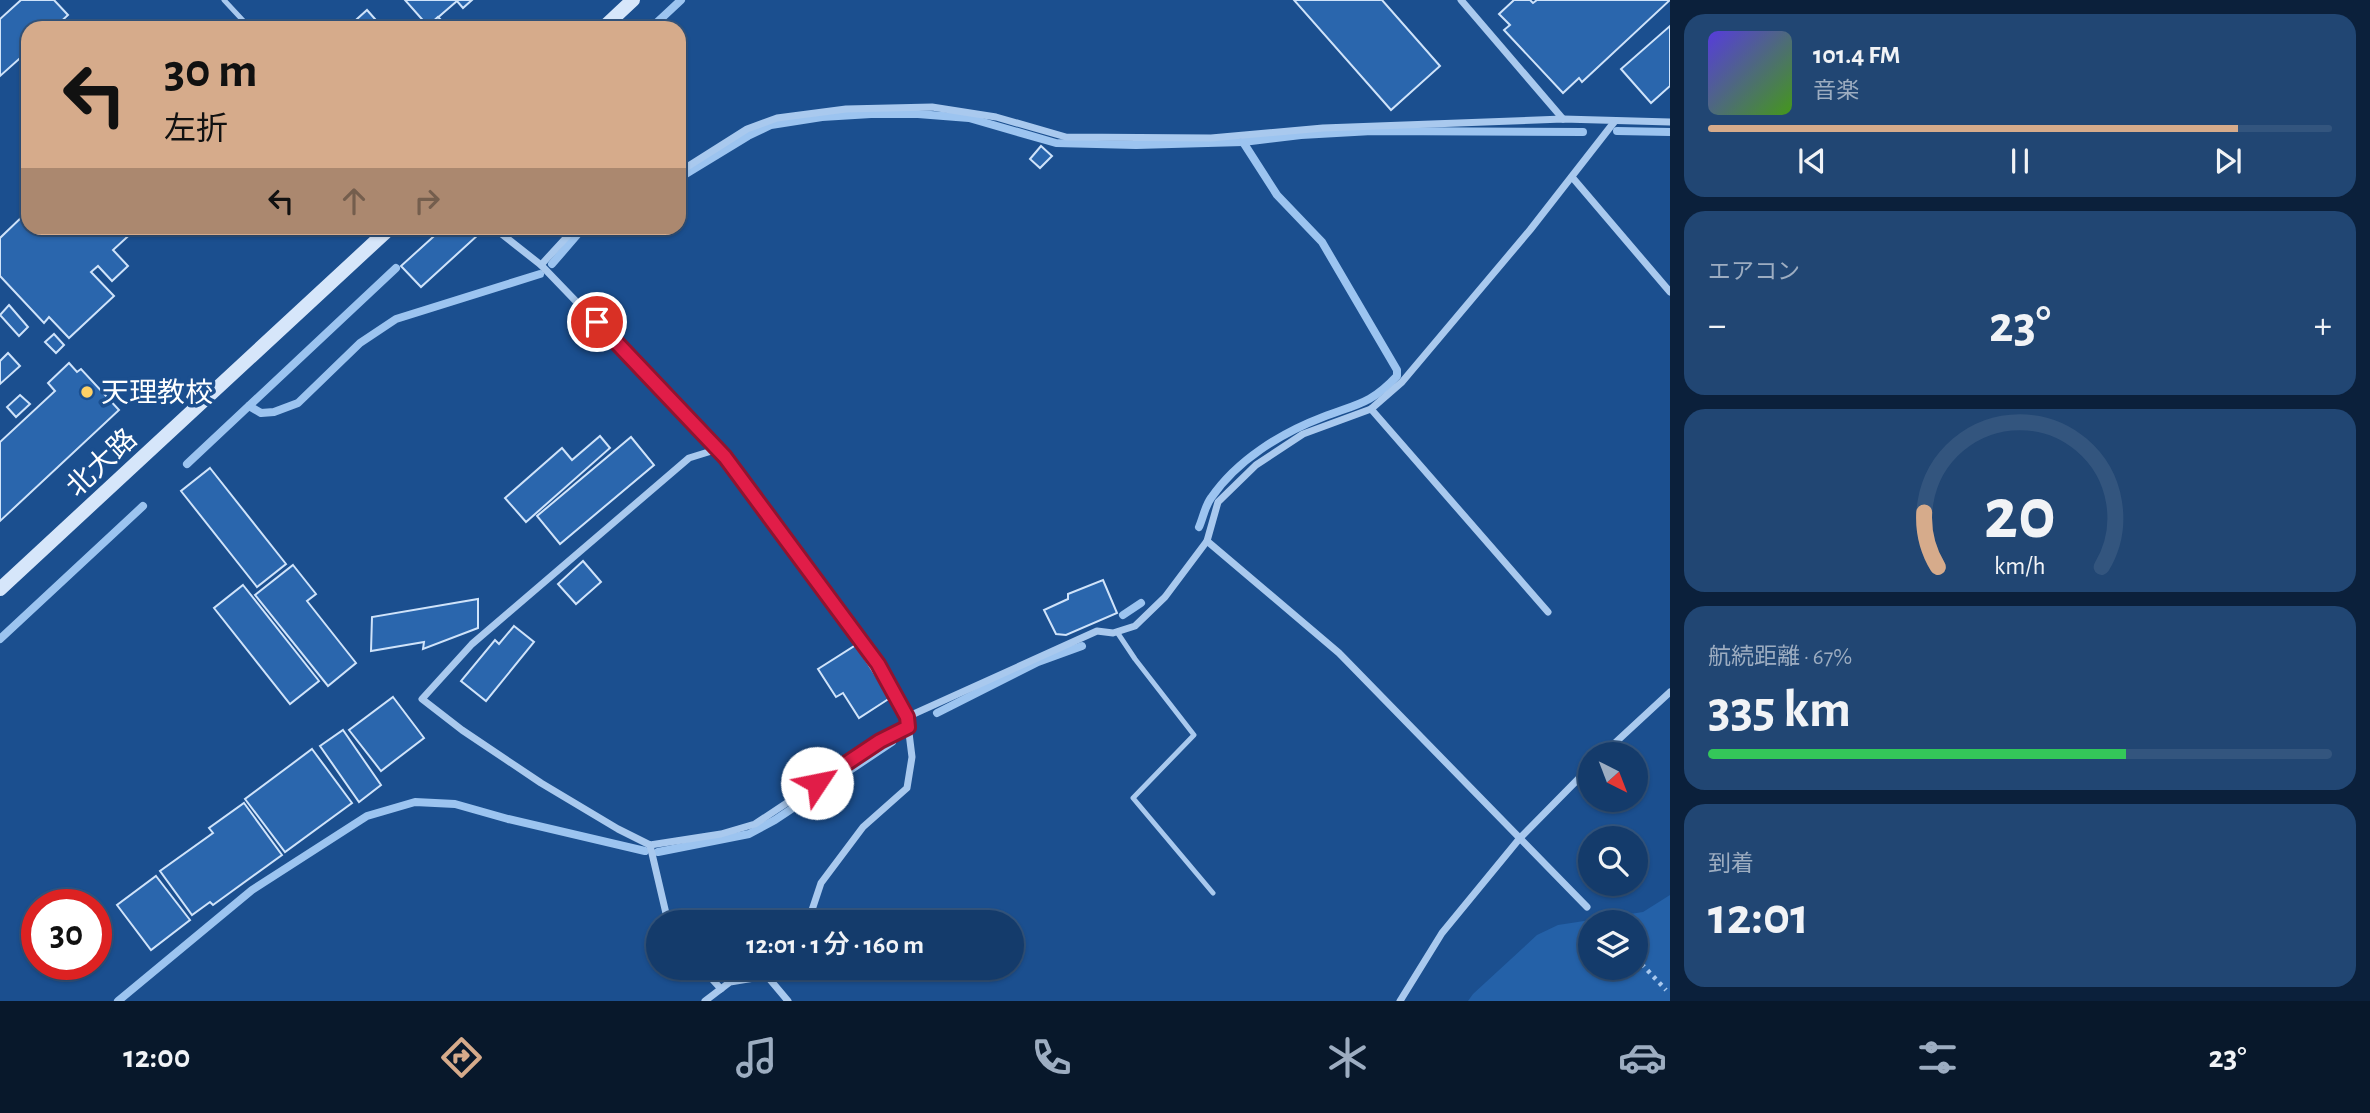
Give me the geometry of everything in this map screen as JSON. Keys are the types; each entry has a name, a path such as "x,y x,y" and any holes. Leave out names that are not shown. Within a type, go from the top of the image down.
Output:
{"street":[{"path":"610,21 633,0"},
{"path":"1461,0 1563,119"},
{"path":"686,168 747,129 777,118 846,109 932,107 996,117 1066,137 1211,138 1323,128 1563,119 1670,122"},
{"path":"907,717 1097,631 1113,633 1135,626 1165,597 1207,541 1218,502 1256,465 1303,434 1371,409 1402,382 1530,230 1615,121"},
{"path":"1572,177 1670,292"},
{"name":"北大路","path":"0,589 382,235"},
{"path":"503,235 541,265 718,449 878,664 907,717 912,757 907,788 863,827 821,884 812,910"},
{"path":"541,265 569,235"},
{"path":"1371,409 1548,612"},
{"path":"718,449 689,458 472,644 422,699 461,730 541,783 618,830 650,845 722,834 755,824 880,741 908,727"},
{"path":"1207,541 1339,653 1587,907"},
{"path":"1616,742 1670,692"},
{"path":"1400,1001 1442,933 1520,838 1578,779"},
{"path":"650,845 665,910"},
{"path":"713,980 721,989"},
{"path":"705,1001 730,982 742,980"},
{"path":"770,980 788,1001"}],"lane":[{"path":"223,0 243,21"},
{"path":"1118,632 1135,659 1194,735 1133,798 1213,893"}],"path":[{"path":"1648,970 1667,990"}],"shaded area":[{"path":"1670,895 1670,1001 1468,1001 1537,935 1558,925 1578,922 1578,980 1648,980 1646,910"}],"building":[{"path":"21,0 54,0 68,15 62,21 21,21 21,57 0,76 0,19"},
{"path":"405,0 472,0 463,8 457,1 434,21 424,21"},
{"path":"1294,0 1382,0 1440,66 1391,110"},
{"path":"1514,0 1530,0 1533,3 1537,0 1670,0 1582,82 1579,78 1563,93 1504,30 1510,25 1499,14"},
{"path":"367,10 377,21 355,21"},
{"path":"1670,26 1670,86 1651,103 1621,69"},
{"path":"1041,146 1052,156 1040,168 1030,159"},
{"path":"21,218 21,235 129,235 113,250 128,266 112,281 98,266 91,272 114,296 69,338 49,317 44,323 0,276 0,238"},
{"path":"435,235 478,235 421,287 401,266"},
{"path":"9,305 28,327 19,336 0,315"},
{"path":"54,334 64,345 56,353 45,342"},
{"path":"8,353 20,366 0,384 0,361"},
{"path":"69,363 77,372 81,369 119,410 0,521 0,442 55,391 48,383"},
{"path":"20,395 30,404 16,417 7,407"},
{"path":"600,436 610,448 526,522 505,498 562,448 572,460"},
{"path":"631,437 654,465 560,544 537,516"},
{"path":"210,468 286,564 257,587 181,491"},
{"path":"583,561 601,582 576,604 558,584"},
{"path":"293,565 316,594 307,601 356,663 328,686 255,595"},
{"path":"1103,580 1117,613 1066,635 1056,634 1044,610 1068,599 1068,594"},
{"path":"243,585 319,681 290,704 214,608"},
{"path":"478,599 478,628 423,649 424,642 371,651 372,617"},
{"path":"514,626 534,642 486,701 461,681 495,640 499,644"},
{"path":"856,645 890,698 859,718 843,693 836,697 818,669"},
{"path":"393,697 424,738 381,771 349,730"},
{"path":"343,730 381,785 359,802 320,746"},
{"path":"312,749 352,803 285,852 245,799"},
{"path":"244,803 282,855 213,905 210,902 192,915 160,871 213,833 209,828"},
{"path":"156,876 190,920 151,950 117,905"}],"waterway":[{"path":"658,21 681,0"},
{"path":"686,174 771,125 822,117 871,114 969,118 1056,143 1136,145 1243,142 1372,131 1583,132"},
{"path":"1617,131 1670,132"},
{"path":"1199,527 1211,498 1222,484 1261,449 1291,431 1371,398 1397,376 1397,370 1322,242 1277,195 1243,142"},
{"path":"552,264 577,235"},
{"path":"187,464 396,268"},
{"path":"249,406 261,413 274,412 298,403 360,343 396,319 540,274"},
{"path":"0,639 143,506"},
{"path":"1123,615 1141,603"},
{"path":"937,713 1038,662 1082,646"},
{"path":"658,852 749,834 775,820 892,742"},
{"path":"118,1001 252,890 367,816 415,802 455,804 645,851"}],"place":[{"name":"天理教校","path":"87,392"}],"route":[{"path":"597,322 725,457 878,664 907,717 908,727 880,741 817,783"}]}
